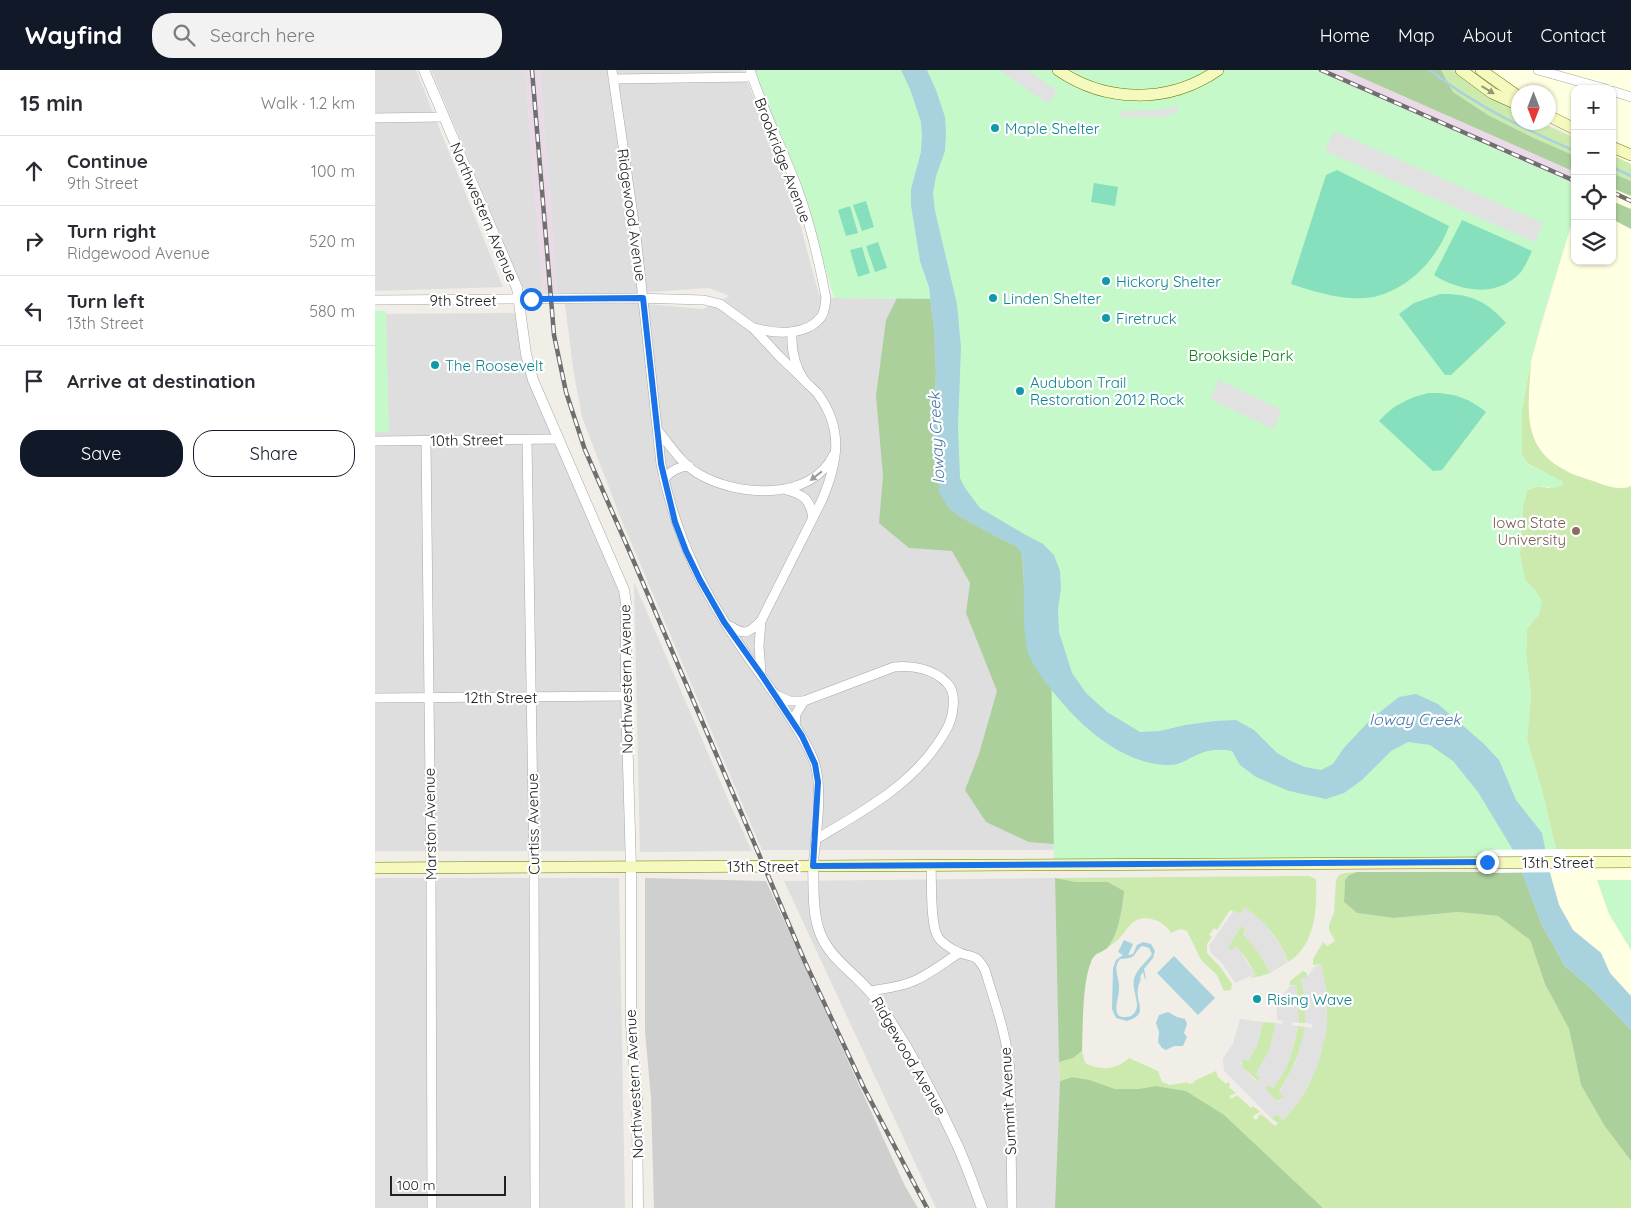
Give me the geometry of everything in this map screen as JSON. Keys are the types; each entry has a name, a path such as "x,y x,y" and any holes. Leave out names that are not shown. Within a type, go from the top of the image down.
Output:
{"main road":[{"path":"1058,70 1077,81 1099,90 1113,94 1141,96 1160,94 1191,85 1218,70"},
{"path":"1461,70 1492,93 1511,101"},
{"path":"1481,70 1511,91"},
{"path":"1556,120 1571,127"},
{"path":"1616,149 1631,155"},
{"name":"13th Street","path":"375,868 1631,862"}],"street":[{"name":"Northwestern Avenue","path":"424,70 517,288 526,354 533,380 624,590 626,603 626,696 631,867 631,1025 637,1098 638,1208"},
{"path":"1538,70 1592,85"},
{"path":"613,75 751,73"},
{"name":"Brookridge Avenue","path":"751,73 761,104 805,212 826,298 821,318 803,329 792,332"},
{"name":"Ridgewood Avenue","path":"613,75 636,236 664,479 675,522 700,580 724,622 795,726 815,764 818,782 813,866 816,920 821,935 839,961 871,991 925,1078 955,1139 982,1208"},
{"path":"1616,92 1631,97"},
{"path":"375,118 443,117"},
{"name":"9th Street","path":"375,300 643,298 704,300 720,304 753,328 804,380"},
{"name":"9th Street","path":"753,328 765,331 792,332"},
{"path":"724,622 739,632 745,633 751,631 761,621 831,480 836,460 834,430 828,411 817,393 804,380 795,362 791,348 792,332"},
{"path":"659,431 676,454 696,473 717,483 738,488 784,489 807,483 821,473 836,449"},
{"name":"10th Street","path":"375,441 559,439"},
{"name":"Curtiss Avenue","path":"527,440 534,867 535,1208"},
{"name":"Marston Avenue","path":"426,441 431,868 432,1208"},
{"path":"664,479 679,467 689,466"},
{"path":"784,489 800,494 807,500 813,518"},
{"path":"761,621 759,646 761,674"},
{"path":"775,695 790,702 804,701 884,670 909,666 936,675 951,687 954,703 950,723 944,735 922,765 905,781 879,800 815,840"},
{"name":"12th Street","path":"375,698 626,696"},
{"path":"795,726 797,714 804,701"},
{"name":"Summit Avenue","path":"931,865 933,919 937,935 949,947 959,953 973,955 980,961 985,970 1008,1053 1012,1208"},
{"path":"871,991 916,981 959,953"}],"shaded area":[{"path":"375,70 416,70 503,287 375,291"},
{"path":"431,70 525,70 543,293 528,293 523,288"},
{"path":"525,70 540,70 557,293 543,293"},
{"path":"540,70 743,70 795,205 819,295 834,298 942,299 1050,585 1054,850 762,850 619,514 582,417 573,368 565,304 635,303 703,309 730,296 709,288 634,293 557,293"},
{"path":"999,70 1027,70 1057,91 1048,104"},
{"path":"1315,70 1344,70 1571,170 1571,182"},
{"name":"Iowa State University","path":"1481,70 1631,70 1631,996 1609,973 1601,953 1573,930 1559,905 1550,873 1557,862 1522,455 1531,361 1571,226 1571,265 1616,265 1616,85 1571,85 1571,127 1556,120 1556,85 1511,85 1511,87"},
{"path":"1177,106 1178,112 1163,117 1121,117 1121,111 1161,110"},
{"path":"1334,131 1543,223 1535,242 1325,151"},
{"path":"516,313 524,364 533,393 619,592 622,605 627,851 375,851 375,314"},
{"path":"1219,380 1282,410 1273,429 1210,399"},
{"path":"634,582 730,804 752,851 640,852"},
{"path":"375,878 619,878 625,1208 375,1208"},
{"path":"645,878 766,881 905,1186 918,1208 654,1208 651,1098 645,1031"},
{"path":"1055,878 1063,1208 936,1208 784,881"},
{"path":"1245,907 1264,923 1281,946 1288,962 1270,973 1260,954 1243,934 1246,928 1241,926 1228,948 1231,950 1236,946 1255,974 1235,983 1222,963 1211,953 1209,946 1233,911 1240,914"},
{"path":"1321,964 1326,989 1327,1029 1318,1065 1309,1085 1297,1104 1283,1120 1277,1114 1271,1118 1224,1071 1223,1059 1233,1043 1240,1019 1263,1022 1257,1045 1249,1061 1243,1059 1241,1063 1242,1067 1256,1081 1260,1080 1261,1078 1256,1074 1269,1051 1276,1023 1283,1024 1283,1021 1277,1020 1276,998 1282,996 1290,986 1296,985 1299,1023 1292,1022 1292,1025 1298,1026 1290,1059 1273,1088 1269,1085 1265,1087 1277,1101 1280,1101 1283,1096 1279,1092 1296,1062 1305,1027 1312,1028 1312,1024 1305,1023 1305,998 1301,979 1307,977 1315,966"}],"green space":[{"name":"Brookside Park","path":"755,70 1315,70 1571,182 1571,225 1541,323 1531,361 1522,410 1522,455 1528,464 1562,481 1563,484 1551,488 1537,486 1527,490 1523,507 1520,555 1525,580 1542,601 1539,614 1527,629 1526,653 1531,695 1527,739 1556,849 1554,855 1315,861 1054,860 1050,585 1038,555 952,498 942,299 834,298 809,212"},
{"path":"1344,70 1441,70 1453,92 1488,115 1511,126 1511,130 1518,130 1571,154 1571,170"},
{"path":"1441,70 1453,70 1483,93 1511,107 1511,126 1488,115 1453,92"},
{"path":"1556,129 1571,136 1571,154 1518,130"},
{"path":"1616,157 1631,164 1631,181 1616,175"},
{"path":"1337,170 1449,226 1439,247 1424,267 1407,282 1387,293 1366,298 1347,298 1291,284 1326,175"},
{"path":"1616,175 1631,181 1631,196 1616,190"},
{"path":"1094,183 1118,187 1115,206 1091,202"},
{"path":"866,201 874,227 862,231 853,205"},
{"path":"1616,203 1631,209 1631,229 1616,221"},
{"path":"850,206 858,233 846,236 838,210"},
{"path":"1462,220 1532,251 1521,272 1501,286 1479,290 1455,285 1434,275"},
{"path":"878,242 887,268 875,272 866,246"},
{"path":"862,247 870,273 858,277 850,250"},
{"path":"904,284 929,287 934,328 936,374 933,441 940,494 957,515 1017,546 1022,554 1028,649 1034,664 1065,707 1072,841 1054,844 1029,842 986,822 965,790 979,754 997,691 966,613 970,583 952,551 909,548 879,523 883,476 876,396 886,320"},
{"path":"1440,294 1460,295 1477,300 1492,309 1506,323 1451,375 1445,375 1399,314 1414,303"},
{"path":"375,311 386,311 389,432 375,432"},
{"path":"1531,361 1530,423 1533,437 1540,449 1550,460 1574,475 1611,487 1626,488 1631,486 1631,849 1556,849 1527,739 1531,695 1526,653 1527,629 1539,614 1535,590 1525,580 1520,555 1523,507 1527,490 1538,486 1550,488 1544,472 1528,464 1522,455 1522,410"},
{"path":"1429,393 1460,397 1486,412 1442,470 1433,471 1379,421 1401,403"},
{"path":"1357,872 1349,875 1345,880 1344,902 1357,913 1394,918 1458,912 1498,916 1530,940 1545,984 1569,1029 1581,1085 1604,1125 1631,1161 1631,1208 1323,1208 1224,1116 1186,1091 1156,1086 1138,1089 1115,1089 1090,1080 1072,1077 1060,1081 1059,1062 1073,1058 1082,1051 1085,1063 1091,1066 1114,1067 1129,1058 1158,1071 1162,1082 1170,1085 1194,1083 1194,1081 1216,1071 1218,1077 1226,1084 1228,1082 1230,1084 1229,1087 1236,1093 1229,1096 1231,1099 1237,1095 1251,1108 1253,1106 1260,1112 1253,1116 1255,1120 1261,1114 1275,1126 1278,1123 1271,1118 1277,1114 1283,1120 1297,1104 1309,1085 1327,1014 1326,989 1321,964 1313,965 1313,959 1323,942 1327,946 1335,941 1329,930 1329,925 1334,912 1336,880 1339,875 1344,873"},
{"path":"1357,872 1522,872 1542,925 1565,966 1591,988 1631,1030 1631,1161 1604,1125 1581,1085 1569,1029 1545,984 1530,940 1498,916 1458,912 1394,918 1357,913 1344,902 1345,880 1349,875"},
{"path":"1309,876 1316,879 1313,925 1304,946 1288,962 1281,946 1271,932 1245,908 1240,914 1230,910 1217,930 1214,928 1209,935 1212,937 1207,944 1207,953 1232,984 1231,990 1224,991 1217,975 1201,960 1187,931 1180,929 1171,933 1158,921 1146,918 1134,921 1107,948 1119,921 1124,891 1108,882 1076,882 1055,878"},
{"path":"1055,878 1076,882 1108,882 1124,891 1121,913 1112,942 1093,958 1088,971 1082,1051 1073,1058 1059,1062"},
{"path":"1597,880 1631,880 1631,950 1609,914"},
{"path":"1241,926 1246,928 1243,934 1265,962 1270,973 1250,978 1255,974 1246,958 1236,946 1231,950 1227,948"},
{"path":"1303,971 1307,973 1307,978 1301,979 1305,998 1305,1023 1299,1023 1296,985 1289,985 1290,981"},
{"path":"1263,1022 1276,1023 1269,1051 1256,1074 1261,1078 1258,1081 1242,1067 1242,1059 1252,1054 1257,1045"},
{"path":"1298,1026 1305,1027 1299,1053 1279,1091 1283,1098 1277,1101 1265,1087 1269,1085 1273,1088 1282,1074 1292,1051"},
{"path":"1072,1077 1090,1080 1115,1089 1138,1089 1156,1086 1186,1091 1224,1115 1323,1208 1055,1208 1060,1081"}],"water":[{"name":"Ioway Creek","path":"901,70 927,70 945,117 945,151 936,176 933,193 935,211 957,304 961,348 958,426 960,478 980,508 1043,544 1054,555 1060,571 1059,632 1072,673 1086,693 1107,712 1140,732 1160,731 1215,721 1236,720 1254,730 1277,753 1305,767 1321,770 1333,764 1343,749 1371,719 1399,697 1416,694 1438,704 1483,743 1499,760 1516,800 1542,833 1559,905 1573,930 1601,953 1610,973 1631,996 1631,1030 1591,988 1565,966 1542,925 1513,850 1478,792 1453,761 1430,745 1408,742 1391,751 1362,780 1344,793 1326,799 1289,791 1256,777 1240,765 1232,751 1207,751 1172,765 1149,763 1132,757 1116,749 1087,728 1050,688 1028,654 1024,625 1022,554 1017,546 957,515 948,507 940,494 933,441 936,374 934,328 929,287 920,261 911,205 911,189 921,152 921,122 910,89"},
{"path":"1124,940 1133,944 1128,955 1133,954 1137,945 1143,942 1151,944 1155,951 1153,958 1144,969 1146,979 1143,972 1140,977 1138,993 1140,1011 1138,1015 1127,1021 1116,1018 1112,1009 1113,968 1116,960 1123,955 1118,952","holes":["1142,946 1149,948 1152,954 1139,969 1134,979 1137,1008 1131,1016 1119,1016 1116,1009 1119,989 1116,970 1118,963 1120,959 1134,956"]},
{"path":"1174,956 1215,998 1198,1015 1157,973"},
{"path":"1168,1012 1185,1019 1187,1024 1184,1033 1187,1037 1183,1046 1174,1046 1166,1050 1158,1042 1159,1032 1156,1023 1159,1015"}],"pier":[{"path":"1565,849 1575,872 1491,873 1483,850"}],"waterway":[{"path":"1430,70 1482,105 1537,134 1571,149"},
{"path":"1616,169 1631,176"}],"railway":[{"path":"532,70 554,335 566,392 585,450 805,962 864,1088 927,1208"},
{"path":"1321,70 1571,179"},
{"path":"1616,194 1631,201"}],"place":[{"name":"Maple Shelter","path":"995,128"},
{"name":"Hickory Shelter","path":"1106,281"},
{"name":"Linden Shelter","path":"993,298"},
{"name":"Firetruck","path":"1106,318"},
{"name":"The Roosevelt","path":"435,365"},
{"name":"Audubon Trail Restoration 2012 Rock","path":"1020,391"},
{"name":"Iowa State University","path":"1576,531"},
{"name":"Rising Wave","path":"1257,999"}],"route":[{"path":"531,299 643,298 659,431 661,464 675,522 700,580 724,622 802,736 815,764 818,782 818,802 813,866 1487,862"}]}
